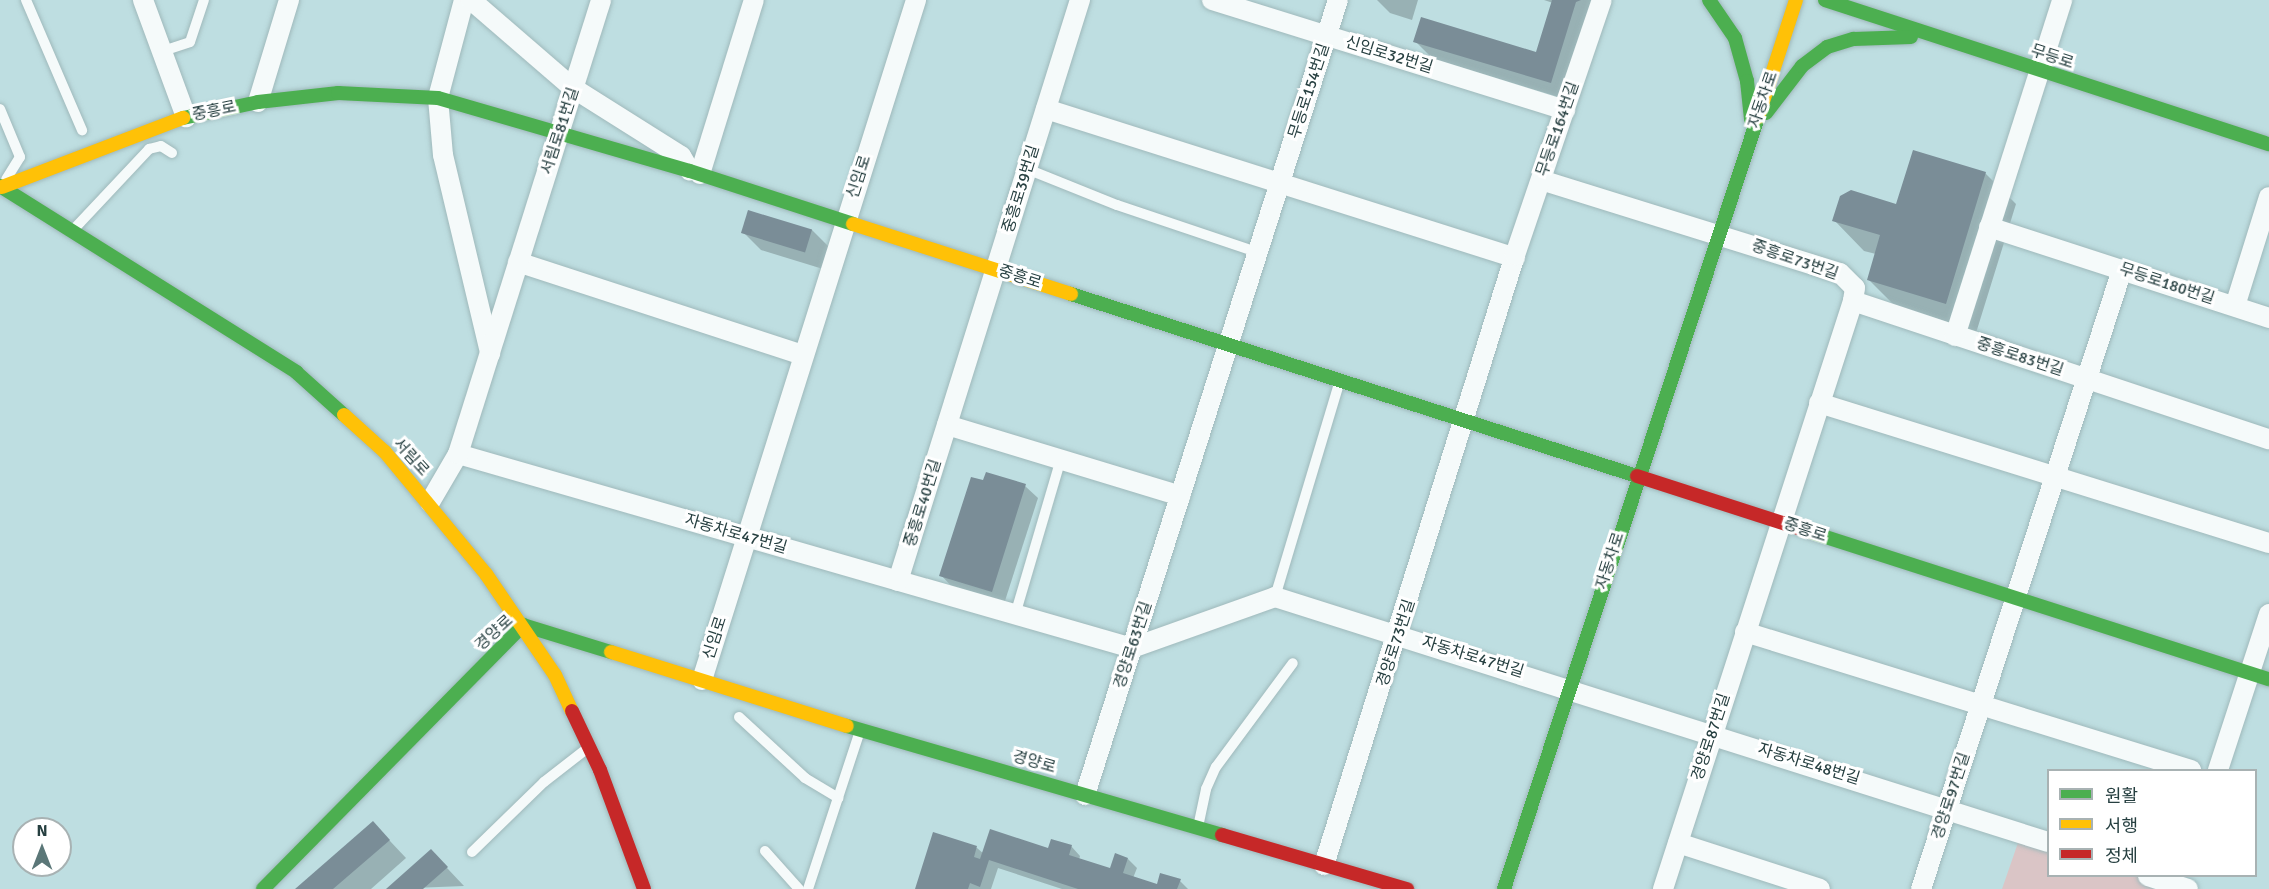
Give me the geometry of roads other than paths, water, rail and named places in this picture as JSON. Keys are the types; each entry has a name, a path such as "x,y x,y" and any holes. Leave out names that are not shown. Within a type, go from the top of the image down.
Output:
{"street":[{"path":"143,0 186,117"},
{"path":"258,102 289,0"},
{"path":"464,0 438,99 443,155 490,353"},
{"path":"471,0 573,88 681,156 695,172 754,0"},
{"name":"서림로81번길","path":"430,502 458,454 601,0"},
{"name":"신임로","path":"702,680 916,0"},
{"name":"중흥로39번길","path":"996,269 1080,0"},
{"name":"신임로32번길","path":"1212,0 1565,110"},
{"name":"무등로154번길","path":"1228,344 1338,0"},
{"name":"무등로164번길","path":"1464,420 1515,258 1602,0"},
{"path":"1709,0 1735,38 1747,81 1752,131"},
{"name":"자동차로","path":"1504,889 1568,687 1796,0"},
{"name":"무등로","path":"1825,0 2269,144"},
{"path":"1780,522 1853,302 1955,336 2062,0"},
{"path":"1898,7 1946,40"},
{"path":"1752,131 1802,66 1827,48 1854,39 1889,35 1946,40"},
{"name":"중흥로","path":"1,187 186,117 258,102 338,93 438,99 695,172 2269,679"},
{"path":"1046,109 1172,147 1515,258"},
{"path":"1541,180 1718,234"},
{"name":"서림로","path":"1,187 296,372 357,424 430,502 523,625 555,675 589,746 644,889"},
{"name":"무등로180번길","path":"1989,227 2235,306 2269,197"},
{"name":"중흥로73번길","path":"1718,234 1840,273 1855,288 1853,302"},
{"path":"518,262 803,355"},
{"name":"중흥로40번길","path":"898,581 996,269"},
{"name":"중흥로83번길","path":"2014,597 2122,270"},
{"path":"2235,306 2269,318"},
{"name":"중흥로83번길","path":"1955,336 2269,439"},
{"name":"경양로63번길","path":"1085,795 1228,344"},
{"path":"1819,403 2269,543"},
{"name":"경양로73번길","path":"1324,865 1399,634 1464,420"},
{"path":"947,425 1180,495"},
{"name":"자동차로47번길","path":"458,454 1132,648"},
{"name":"경양로87번길","path":"1663,889 1780,522"},
{"path":"1132,648 1275,597"},
{"name":"자동차로47번길","path":"1275,597 1568,687"},
{"name":"경양로97번길","path":"1922,889 2014,597"},
{"path":"2219,769 2269,614"},
{"name":"경양로","path":"263,889 523,625 860,730 1407,889"},
{"path":"1745,632 2185,769"},
{"name":"자동차로48번길","path":"1568,687 1947,807 2047,841"},
{"path":"1678,843 1820,889"},
{"path":"2152,877 2180,885"}],"lane":[{"path":"26,0 82,130"},
{"path":"163,51 190,42 204,0"},
{"path":"0,109 20,157 1,187"},
{"path":"72,232 149,149 161,146 172,153"},
{"path":"1027,169 1117,205 1257,252"},
{"path":"1275,597 1340,380"},
{"path":"1015,615 1060,459"},
{"path":"1197,828 1206,789 1216,767 1293,663"},
{"path":"739,717 805,778 838,798"},
{"path":"807,889 860,730"},
{"path":"472,852 544,782 589,746"},
{"path":"765,851 799,889"}]}
